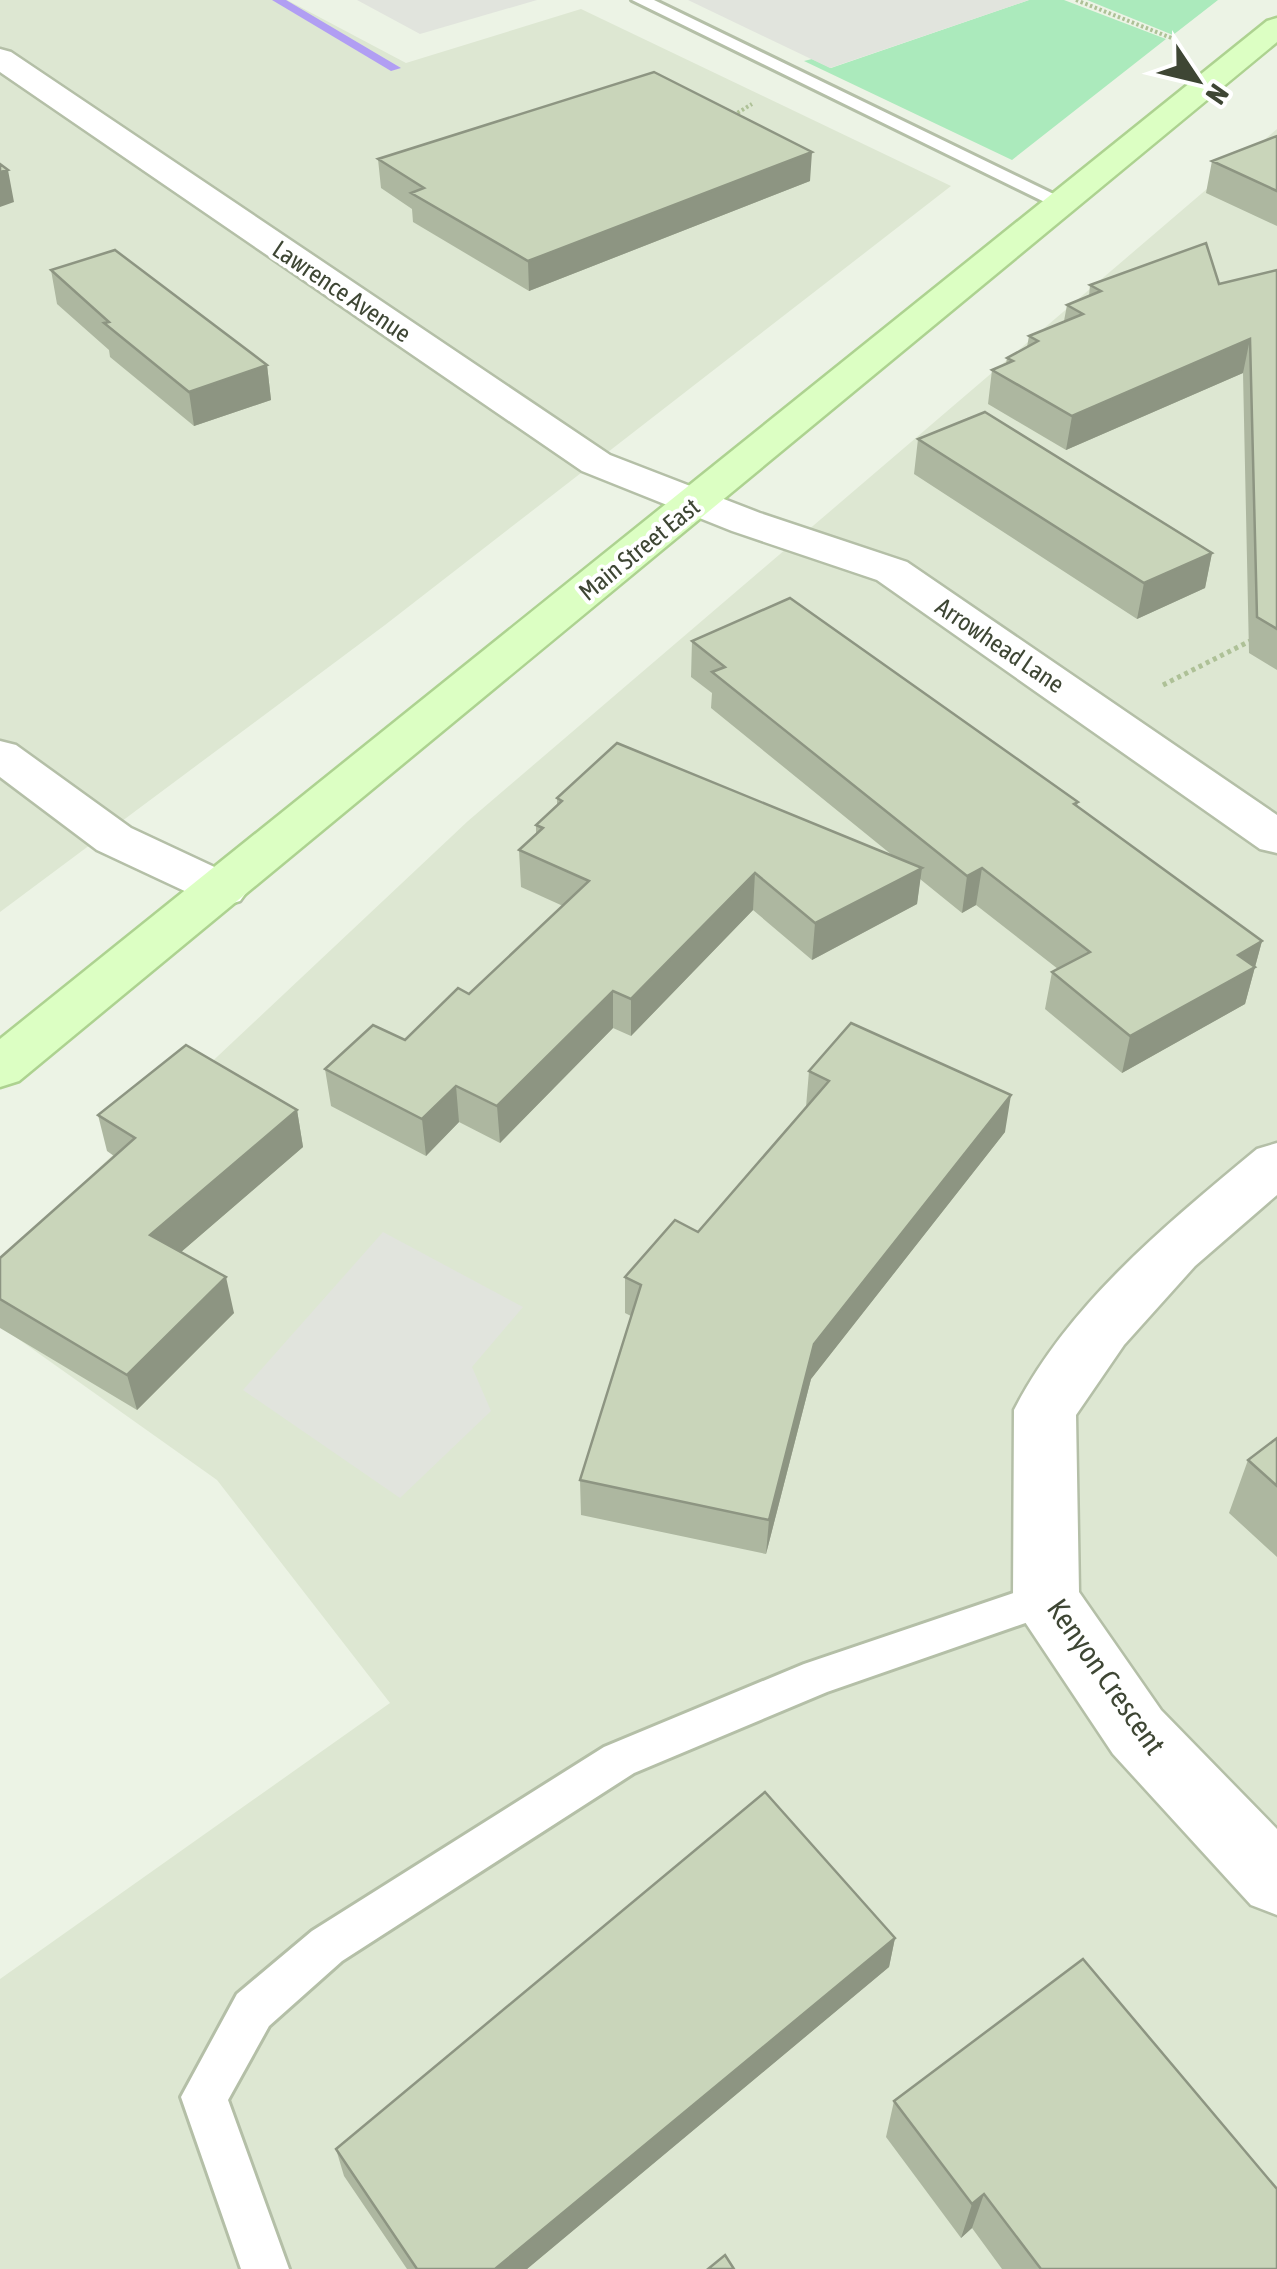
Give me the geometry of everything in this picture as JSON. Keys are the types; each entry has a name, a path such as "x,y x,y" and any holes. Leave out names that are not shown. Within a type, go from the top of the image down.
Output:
{"main road":[{"name":"Main Street East","path":"0,1068 1064,204 1277,26"}],"street":[{"name":"Lawrence Avenue","path":"0,58 596,464 696,502"},
{"name":"Arrowhead Lane","path":"696,502 892,571 1277,838"},
{"path":"0,755 114,839 223,890"},
{"name":"Kenyon Crescent","path":"1277,1164 1175,1250 1104,1328 1045,1410 1046,1598 1137,1732 1277,1880"}],"lane":[{"path":"640,0 1064,204"},
{"path":"265,2269 204,2097 254,2010 326,1946 619,1760 818,1677 1046,1598"}],"path":[{"path":"1076,0 1174,39"},
{"path":"1104,716 1260,636"}],"shaded area":[{"path":"0,0 287,0 406,63 581,9 951,186 385,625 0,912"},
{"path":"357,0 537,0 420,34"},
{"path":"688,0 1029,0 830,68"},
{"path":"1277,129 1277,2269 0,2269 0,1979 390,1703 217,1480 0,1326 0,1261 468,821"},
{"path":"383,1232 523,1307 472,1367 491,1411 400,1498 243,1390"}],"green space":[{"path":"1029,0 1064,0 1166,39 1012,160 804,61 812,59 831,68"},
{"path":"1087,0 1218,0 1173,35"}],"building":[{"path":"654,72 812,152 528,261 411,193 424,188 378,159"},
{"path":"1277,136 1277,191 1212,161"},
{"path":"1206,243 1219,284 1277,270 1277,629 1257,617 1250,339 1072,416 992,370 1013,361 1007,358 1038,341 1029,336 1083,314 1067,305 1101,291 1090,285"},
{"path":"115,250 267,365 189,392 104,323 109,322 51,270"},
{"path":"985,412 1212,553 1144,583 918,439"},
{"path":"790,598 1078,802 1074,804 1262,941 1238,955 1255,967 1130,1036 1052,972 1090,952 982,868 967,876 712,672 725,667 692,641"},
{"path":"617,743 922,868 815,923 755,873 631,999 613,991 497,1106 456,1086 422,1119 325,1069 373,1025 405,1040 458,988 469,994 589,881 519,850 543,828 536,825 562,801 557,798"},
{"path":"851,1023 1011,1095 814,1344 769,1520 580,1480 641,1285 625,1277 675,1220 698,1232 829,1081 809,1071"},
{"path":"186,1045 297,1110 150,1235 226,1277 127,1375 0,1299 0,1258 135,1138 98,1115"},
{"path":"1277,1438 1277,1486 1248,1460"},
{"path":"765,1792 895,1938 495,2269 417,2269 336,2149"},
{"path":"1083,1959 1277,2189 1277,2269 1041,2269 984,2194 972,2204 894,2101"},
{"path":"725,2255 734,2269 708,2269"}],"waterway":[{"path":"278,0 395,68"}]}
